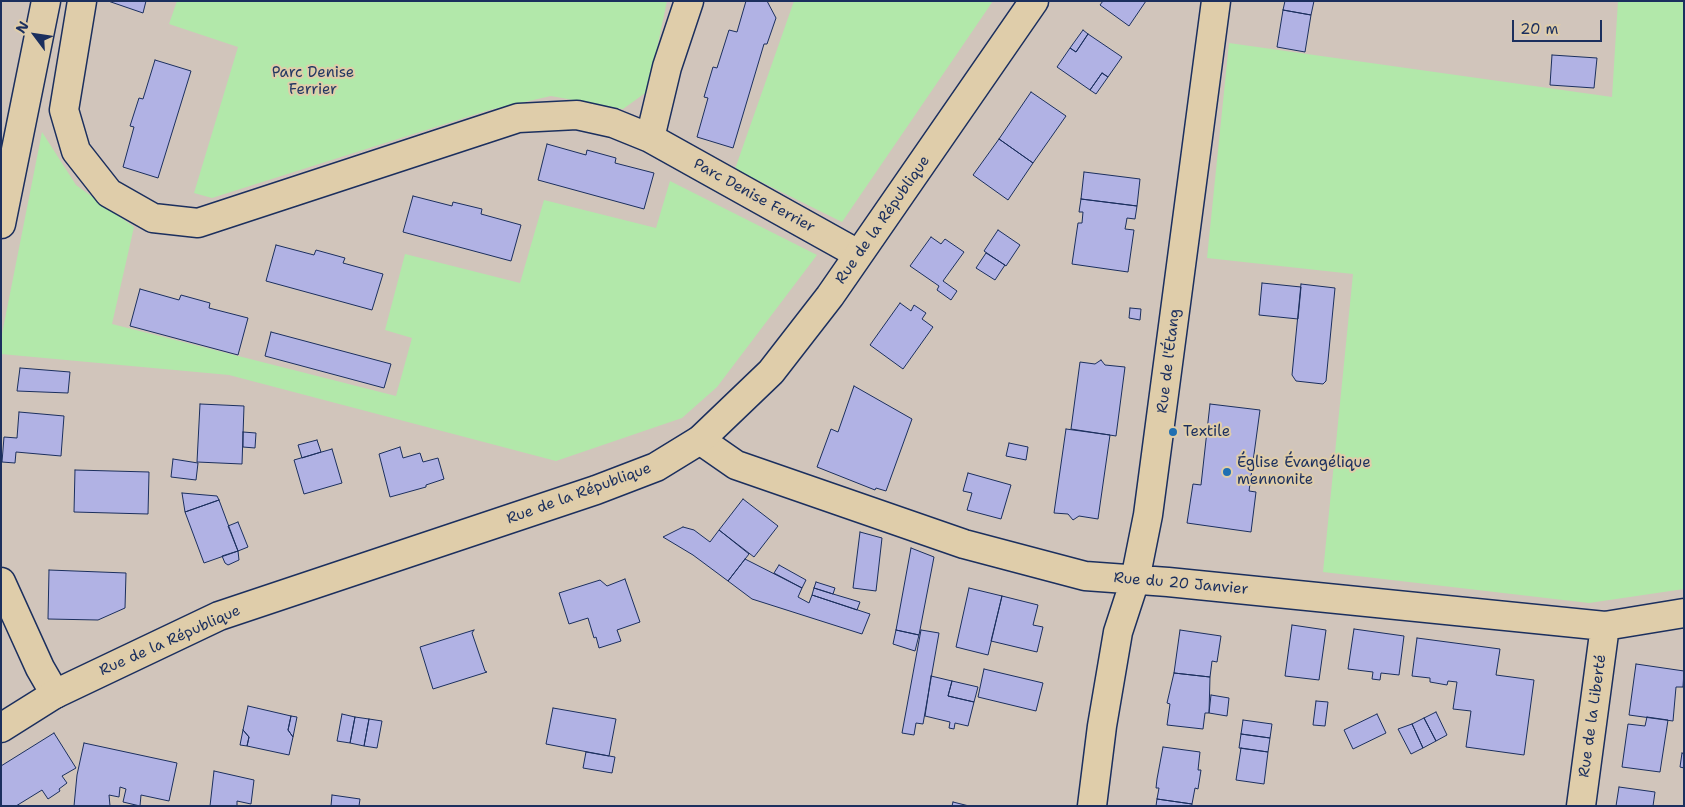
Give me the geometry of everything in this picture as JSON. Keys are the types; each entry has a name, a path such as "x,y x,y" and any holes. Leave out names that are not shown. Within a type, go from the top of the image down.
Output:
{"street":[{"path":"1,224 46,1"},
{"name":"Parc Denise Ferrier","path":"82,1 64,110 76,151 109,193 153,218 198,223 518,118 577,116 613,123 650,138 858,254"},
{"path":"650,138 668,68 690,1"},
{"name":"Rue de la République","path":"1,728 55,694 219,616 596,490 656,466 700,440 771,372 830,296 1034,1"},
{"name":"Rue de l'Étang","path":"1092,806 1102,726 1118,632 1135,580 1148,515 1216,1"},
{"name":"Rue du 20 Janvier","path":"700,440 736,465 964,544 1085,576 1605,626 1684,613"},
{"path":"1,582 40,668 55,694"},
{"name":"Rue de la Liberté","path":"1581,806 1605,626"}],"green space":[{"name":"Parc Denise Ferrier","path":"177,1 667,1 648,91 623,109 551,96 489,110 212,198 194,193 238,47 169,24"},
{"path":"794,1 993,1 842,222 735,169"},
{"path":"1618,1 1684,1 1684,589 1589,603 1323,572 1353,274 1207,258 1229,43 1612,97"},
{"path":"42,132 76,185 134,227 112,324 396,396 412,338 385,330 405,254 520,283 544,200 656,228 670,181 817,255 717,387 682,418 556,461 229,375 1,354 1,339"}],"building":[{"path":"108,1 146,1 143,13"},
{"path":"746,1 767,1 776,18 767,44 764,44 733,148 697,137 708,98 704,97 713,67 717,68 729,30 737,32"},
{"path":"1103,1 1146,1 1129,26 1100,5"},
{"path":"1285,1 1314,1 1311,15 1283,10"},
{"path":"1283,10 1311,15 1305,52 1277,47"},
{"path":"1083,30 1088,34 1076,52 1070,48"},
{"path":"1088,34 1122,57 1108,77 1102,73 1090,90 1057,67 1070,48 1076,52"},
{"path":"1552,55 1597,58 1594,88 1550,85"},
{"path":"155,60 191,71 158,178 123,167 134,127 130,126 139,98 143,99"},
{"path":"1102,73 1108,77 1096,94 1090,90"},
{"path":"1031,92 1066,116 1033,163 999,139"},
{"path":"999,139 1033,163 1008,200 973,175"},
{"path":"547,144 586,155 587,150 616,158 615,163 654,173 644,209 538,180"},
{"path":"1084,172 1140,179 1137,206 1081,199"},
{"path":"413,196 452,206 453,202 482,209 481,214 521,225 511,261 403,232"},
{"path":"1081,199 1137,206 1135,219 1127,218 1125,229 1134,230 1128,272 1072,264 1078,223 1082,223 1083,212 1079,212"},
{"path":"998,230 1020,245 1006,266 984,251"},
{"path":"931,237 941,244 945,239 964,252 943,281 957,291 951,300 937,290 939,286 910,266"},
{"path":"276,245 314,255 316,250 345,258 343,263 383,274 372,310 266,281"},
{"path":"986,253 1005,265 995,280 976,268"},
{"path":"1262,283 1301,287 1298,319 1259,315"},
{"path":"1301,284 1335,288 1326,381 1323,384 1296,381 1292,375"},
{"path":"140,289 179,300 181,295 210,303 209,308 248,318 238,355 130,326"},
{"path":"900,303 911,311 914,305 926,313 922,319 933,327 903,369 870,345"},
{"path":"1130,308 1141,309 1140,320 1129,318"},
{"path":"271,332 391,364 384,388 265,356"},
{"path":"1101,360 1105,365 1125,367 1116,436 1071,429 1080,362 1095,364"},
{"path":"20,368 70,372 68,393 17,391"},
{"path":"854,386 912,419 886,491 876,488 875,490 817,467 831,429 838,432"},
{"path":"200,404 244,406 242,464 197,462"},
{"name":"Église Évangélique mennonite","path":"1210,404 1260,410 1249,491 1256,492 1251,532 1187,523 1193,484 1201,485"},
{"path":"19,412 64,416 61,456 16,452 15,463 2,462 4,437 17,438"},
{"path":"1066,429 1110,435 1098,519 1079,516 1073,520 1068,514 1054,513"},
{"path":"243,432 256,433 255,448 243,447"},
{"path":"317,440 321,452 302,458 298,445"},
{"path":"1009,443 1028,447 1026,460 1006,456"},
{"path":"400,447 403,458 420,453 423,462 438,458 444,479 426,485 426,487 390,497 379,454"},
{"path":"332,449 342,483 304,494 294,460"},
{"path":"173,459 198,463 196,480 171,477"},
{"path":"75,470 149,472 148,514 74,512"},
{"path":"968,473 1011,485 1001,519 967,510 972,493 963,491"},
{"path":"182,493 217,496 219,500 185,512"},
{"path":"743,499 778,526 754,557 719,530"},
{"path":"219,500 238,551 204,563 185,512"},
{"path":"238,522 248,547 238,551 228,526"},
{"path":"683,527 694,530 710,542 719,530 749,554 728,581 693,555 663,537"},
{"path":"860,532 882,538 876,591 853,588"},
{"path":"911,548 934,557 919,635 896,630"},
{"path":"238,551 239,560 228,565 225,563 222,556"},
{"path":"745,559 802,588 798,597 809,603 812,595 870,614 862,634 752,599 728,581"},
{"path":"779,565 806,580 802,588 774,573"},
{"path":"49,570 126,573 125,608 98,620 48,619"},
{"path":"625,579 640,622 617,630 621,641 599,648 588,618 569,624 559,593 600,580 607,586"},
{"path":"816,582 835,588 833,594 814,588"},
{"path":"814,588 860,602 857,610 812,595"},
{"path":"969,588 1002,596 988,655 956,647"},
{"path":"1002,596 1038,605 1033,625 1043,627 1037,652 991,641"},
{"path":"1292,625 1326,630 1319,680 1285,676"},
{"path":"1354,629 1404,636 1399,675 1381,673 1380,680 1372,679 1373,672 1348,669"},
{"path":"474,630 472,633 485,671 487,672 433,689 420,647"},
{"path":"896,630 919,635 915,651 893,644"},
{"path":"921,630 939,633 923,724 916,723 914,735 902,733"},
{"path":"1180,630 1221,636 1217,662 1212,661 1210,677 1174,673"},
{"path":"1417,638 1500,649 1496,675 1534,680 1524,755 1466,747 1471,711 1453,709 1457,682 1448,681 1447,685 1430,682 1430,678 1412,676"},
{"path":"1636,664 1684,671 1683,687 1676,687 1673,721 1629,715"},
{"path":"984,669 1043,683 1036,711 978,697"},
{"path":"1174,673 1210,677 1209,713 1205,713 1203,729 1167,725 1170,704 1167,703"},
{"path":"931,676 952,681 948,696 974,702 968,726 955,723 954,729 949,728 950,722 925,716"},
{"path":"952,681 978,687 974,702 948,696"},
{"path":"1211,695 1229,698 1227,716 1209,713"},
{"path":"1316,701 1328,702 1325,726 1313,725"},
{"path":"248,706 291,716 288,730 293,737 289,755 247,746 249,737 243,730"},
{"path":"553,708 616,719 609,756 546,744"},
{"path":"1436,712 1447,735 1436,741 1424,718"},
{"path":"342,714 355,717 350,743 337,741"},
{"path":"1377,714 1386,733 1353,749 1344,730"},
{"path":"291,716 297,717 293,737 288,730"},
{"path":"355,717 369,719 364,746 350,743"},
{"path":"1647,717 1668,720 1660,772 1622,767 1628,724 1645,726"},
{"path":"1424,718 1436,741 1423,748 1412,724"},
{"path":"369,719 382,721 377,748 364,746"},
{"path":"1243,720 1272,724 1270,738 1241,734"},
{"path":"1412,724 1423,748 1411,754 1398,729"},
{"path":"243,730 249,737 247,746 240,745"},
{"path":"54,733 76,768 62,776 67,783 59,789 60,791 48,799 42,790 16,806 1,806 1,766"},
{"path":"1241,734 1270,738 1268,752 1239,748"},
{"path":"84,743 177,763 169,801 141,795 140,806 123,802 126,789 120,787 119,797 109,795 110,806 74,806 77,775"},
{"path":"1163,747 1200,752 1198,770 1201,770 1198,789 1195,788 1192,804 1157,799 1159,788 1156,788 1157,779"},
{"path":"1241,748 1268,752 1264,784 1236,780"},
{"path":"586,752 615,757 612,773 583,768"},
{"path":"1682,753 1684,754 1684,768 1680,767"},
{"path":"214,771 254,780 251,804 237,801 237,806 210,806"},
{"path":"1619,787 1655,792 1653,806 1616,806"},
{"path":"332,795 360,799 359,806 331,806"},
{"path":"1157,799 1192,804 1192,806 1156,806"},
{"path":"953,802 969,806 952,806"}],"place":[{"name":"Textile","path":"1173,432"},
{"name":"Église Évangélique mennonite","path":"1227,472"}]}
